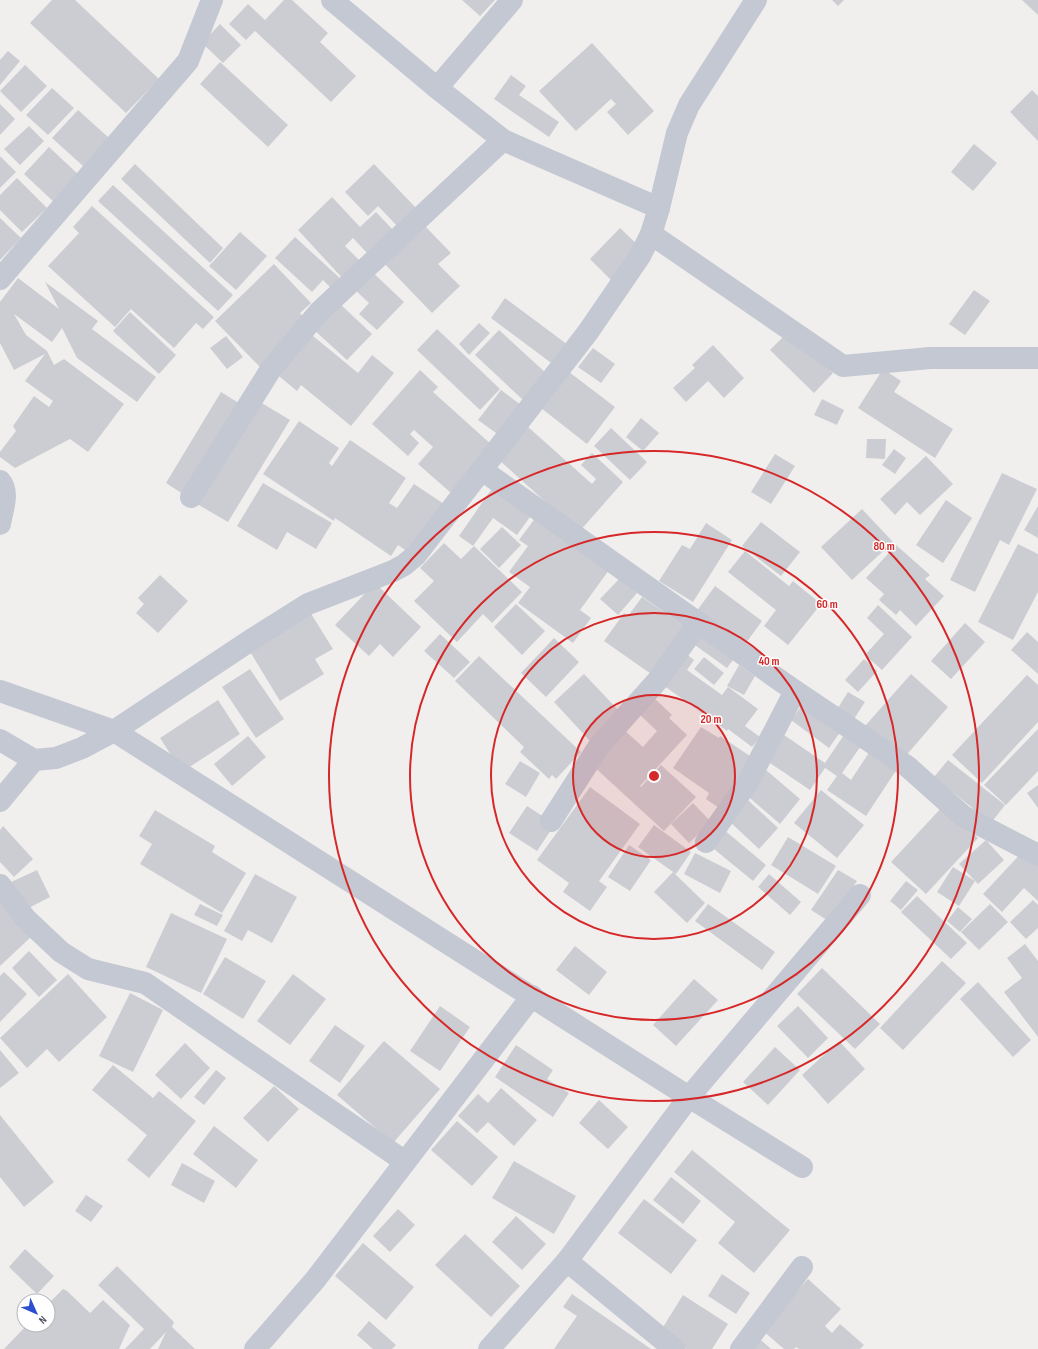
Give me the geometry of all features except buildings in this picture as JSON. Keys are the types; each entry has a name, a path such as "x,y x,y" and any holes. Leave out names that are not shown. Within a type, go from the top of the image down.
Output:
{"street":[{"path":"0,279 188,61 212,0"},
{"path":"334,0 437,88 503,140 659,208"},
{"path":"437,88 512,0"},
{"path":"0,740 34,760 56,758 82,748 114,731 308,604 393,571 404,565 416,555 588,332 640,256 651,234 659,208 677,133 689,105 756,0"},
{"path":"191,497 271,369 319,312 503,140"},
{"path":"651,234 843,366 930,358 1038,358"},
{"path":"482,470 795,691 908,767 963,816 1038,855"},
{"path":"0,481 4,485 6,494 0,524"},
{"path":"551,821 599,746 658,680 698,623"},
{"path":"0,691 114,731 689,1097 802,1167"},
{"path":"706,842 748,782 795,691"},
{"path":"0,801 34,760"},
{"path":"0,885 25,918 61,952 88,969 145,983 404,1161"},
{"path":"489,1349 567,1260 689,1097 860,895"},
{"path":"255,1349 315,1280 404,1161 532,996"},
{"path":"567,1260 674,1349"},
{"path":"741,1349 802,1267"}]}
